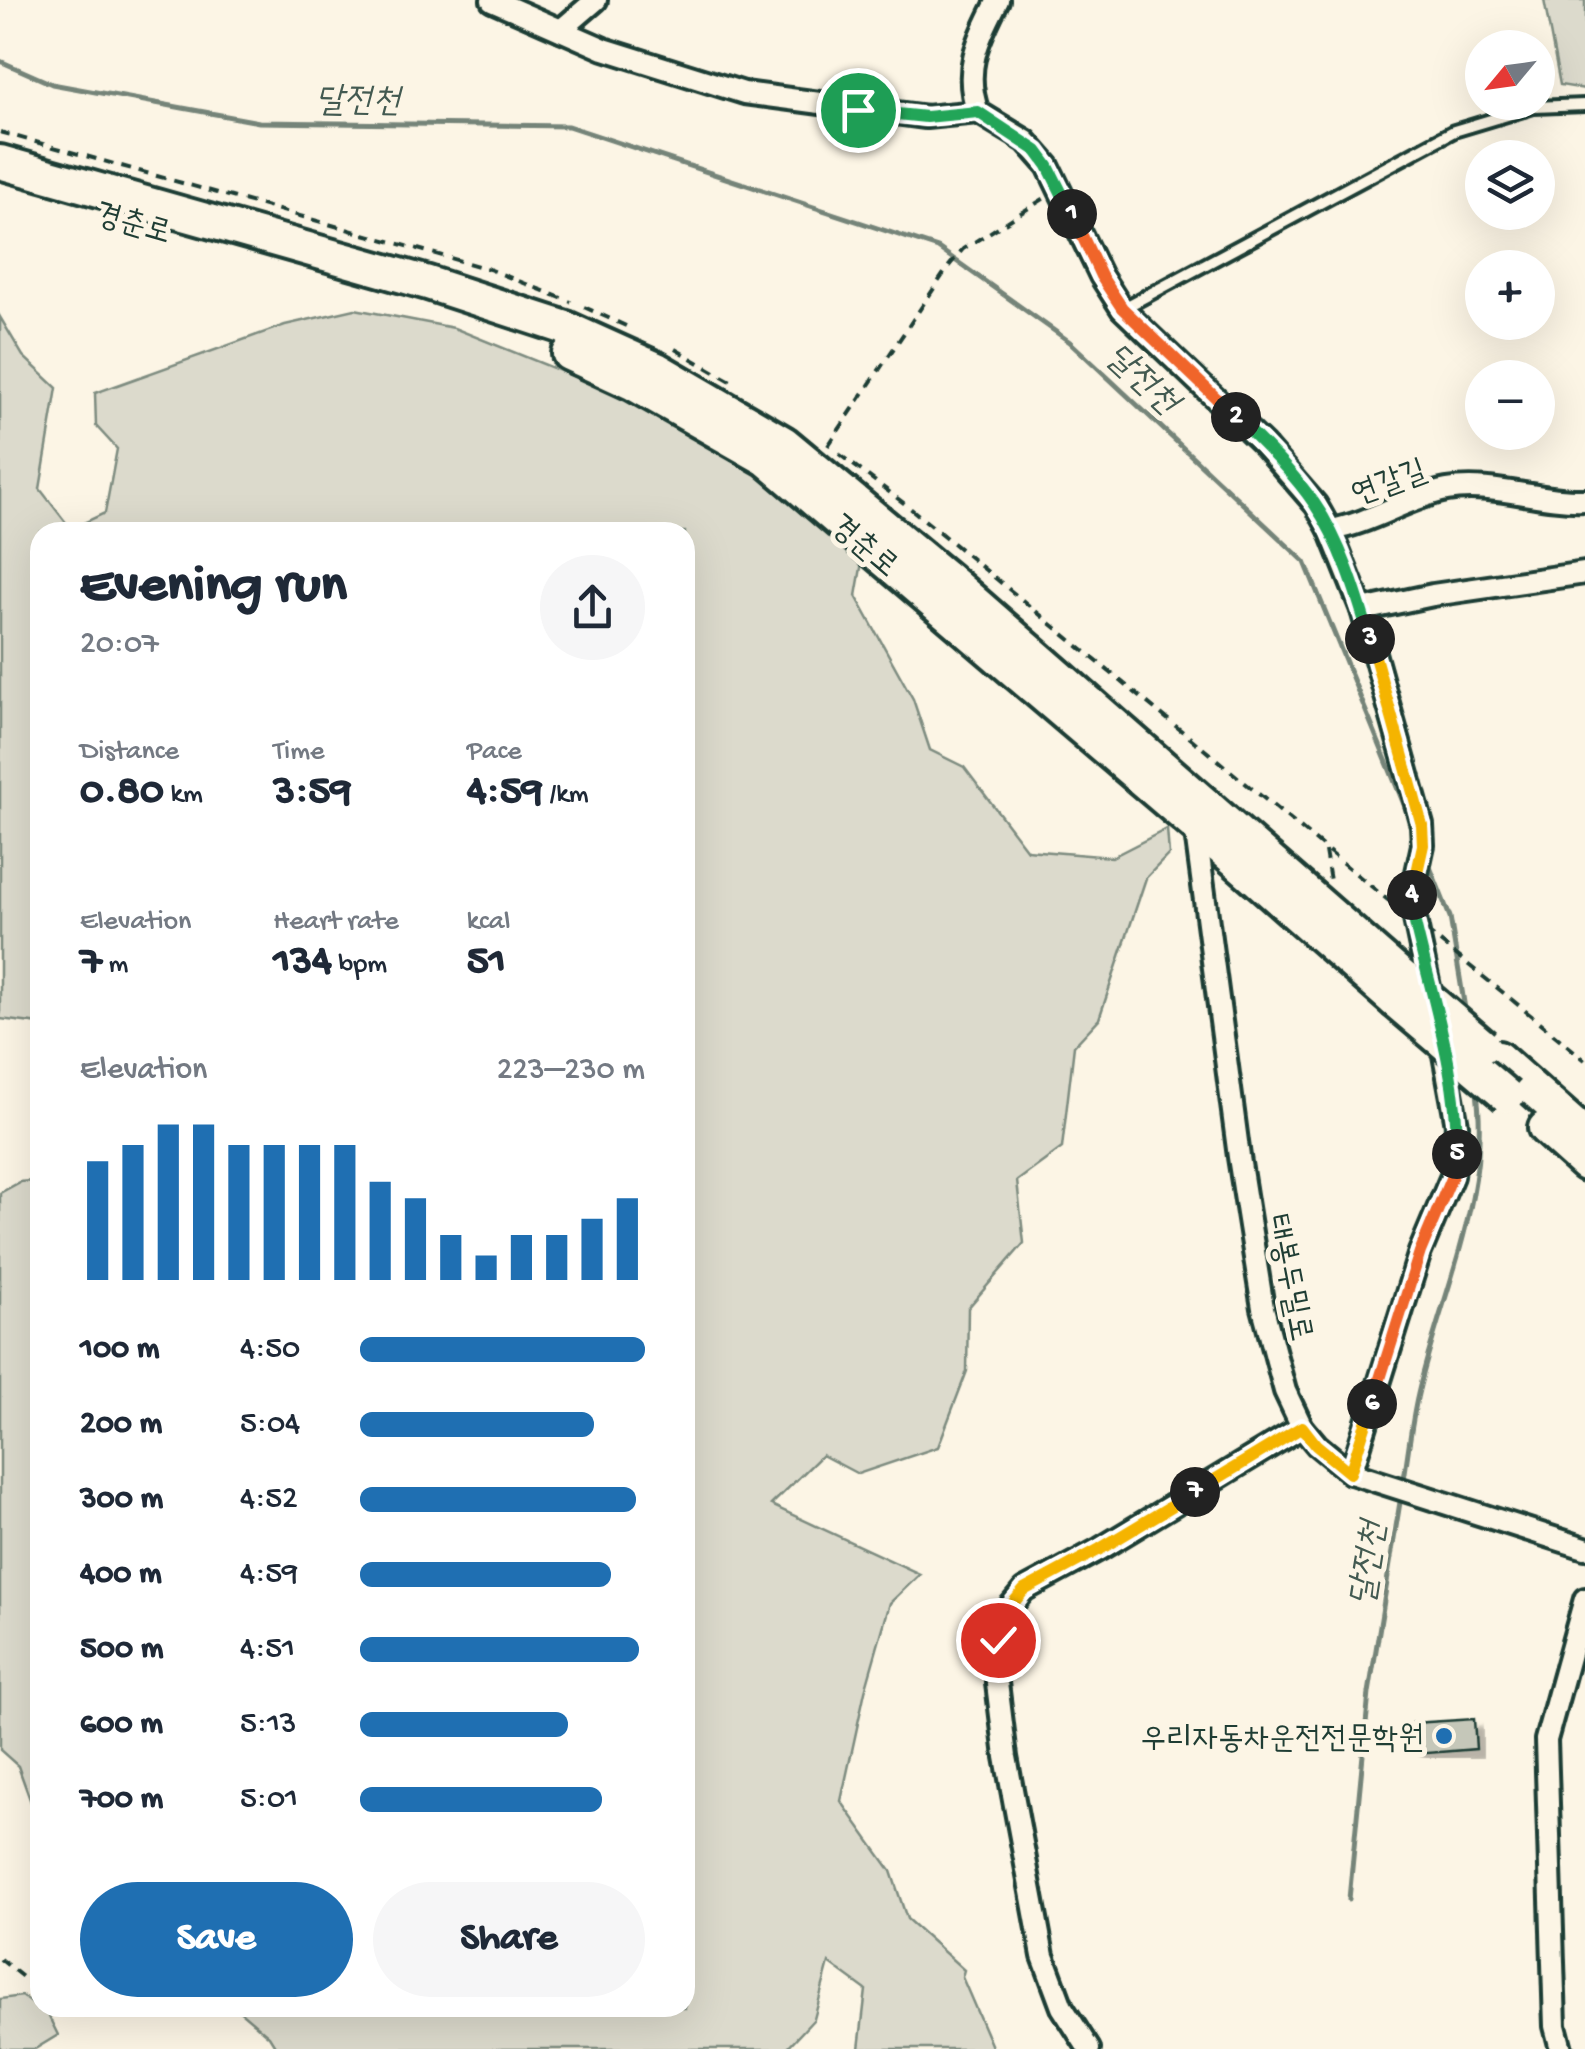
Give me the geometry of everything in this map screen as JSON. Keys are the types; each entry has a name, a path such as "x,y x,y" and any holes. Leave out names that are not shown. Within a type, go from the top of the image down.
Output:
{"main road":[{"name":"경춘로","path":"0,162 428,283 566,328 673,378 784,443 949,580 1400,990 1507,1096 1585,1164"},
{"name":"경춘로","path":"0,184 384,292 555,347 634,384 766,459 1194,825 1400,990 1498,1058 1585,1134"}],"street":[{"path":"492,0 604,50 744,93 907,116 978,112 1037,151 1060,189 1101,276 1122,308 1275,456 1297,480 1330,530 1362,610 1422,825 1423,845 1404,904 1446,1060 1457,1126 1452,1176 1414,1271 1350,1473"},
{"path":"561,30 596,0"},
{"path":"978,112 970,74 974,48 998,0"},
{"name":"연갈길","path":"1330,530 1372,520 1423,496 1468,488 1585,500"},
{"path":"1362,610 1585,572"},
{"name":"태봉두밀로","path":"1194,825 1263,1308 1285,1391 1302,1427 1316,1445 1350,1473 1585,1548"},
{"path":"1089,2049 1062,2007 1043,1956 1006,1757 997,1683 998,1640 1005,1613 1024,1590 1100,1549 1302,1427"},
{"path":"1561,2049 1554,2007 1546,1740 1585,1599"}],"lane":[{"path":"1122,308 1454,131 1534,106 1585,105"}],"path":[{"path":"828,446 963,250 1060,189"},
{"path":"1404,904 1585,1060"},
{"path":"0,1959 30,1981"}],"shaded area":[{"path":"1544,0 1585,0 1585,89 1560,85 1555,30 1550,30"},
{"path":"355,309 454,328 630,399 780,481 862,562 856,596 913,699 930,750 964,767 1027,850 1112,857 1167,829 1169,854 1146,878 1099,1019 1074,1046 1062,1148 1017,1181 1024,1243 968,1308 967,1371 938,1447 858,1474 822,1455 771,1505 920,1574 890,1603 865,1691 841,1801 891,1871 907,1919 964,1970 962,1977 993,2049 859,2049 866,1990 829,1963 814,2019 786,2049 277,2049 269,2036 247,2017 695,2017 695,522 86,522 105,513 117,449 96,426 95,393 285,325"},
{"path":"0,317 23,356 57,388 40,489 66,522 30,522 30,1023 0,1019"},
{"path":"30,1181 30,1799 18,1766 0,1750 0,1193"},
{"path":"22,1996 30,2002 30,2017 49,2017 58,2035 35,2049 0,2049 0,1999"}],"building":[{"name":"우리자동차운전전문학원","path":"1474,1719 1476,1749 1415,1754 1413,1723"}],"waterway":[{"name":"달전천","path":"0,61 52,84 259,122 568,126 938,248 1070,342 1305,562 1410,819"},
{"name":"달전천","path":"1428,862 1450,917 1466,1015"},
{"name":"달전천","path":"1403,1485 1418,1394 1471,1203 1479,1125 1476,1086"},
{"name":"달전천","path":"1349,1899 1369,1693 1401,1496"}],"place":[{"name":"우리자동차운전전문학원","path":"1444,1736"}],"route":[{"path":"858,110 926,117 978,112 1026,141 1048,166 1101,276 1122,308 1263,444 1316,506 1330,530 1362,610 1422,825 1423,845 1410,900 1457,1126 1452,1176 1420,1252 1350,1473 1316,1445 1302,1427 1100,1549 1024,1590 1005,1613 998,1640"}]}
